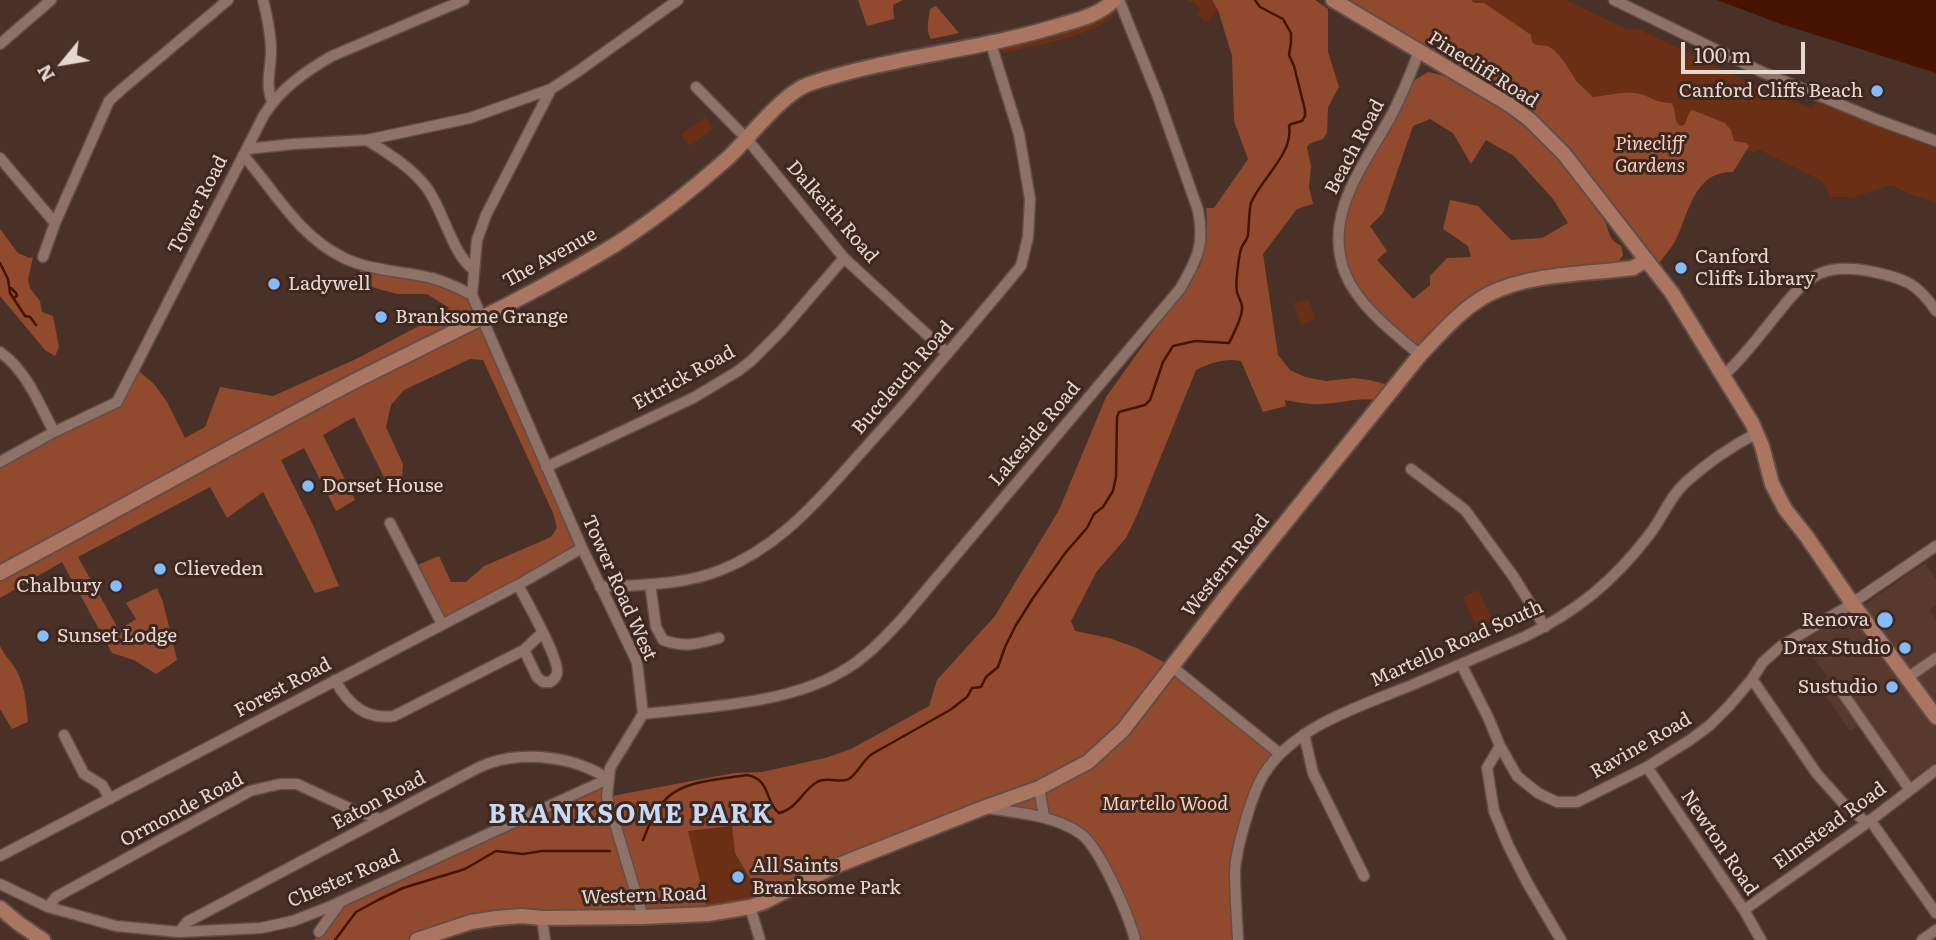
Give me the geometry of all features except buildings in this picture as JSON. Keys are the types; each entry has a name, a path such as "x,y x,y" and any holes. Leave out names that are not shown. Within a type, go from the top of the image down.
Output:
{"main road":[{"name":"The Avenue","path":"0,573 351,384 483,318 614,245 666,209 726,159 782,102 804,86 867,68 1038,32 1091,16 1114,0"},
{"name":"Pinecliff Road","path":"1333,0 1501,99 1530,120 1583,176 1646,260"},
{"name":"Western Road","path":"417,940 471,922 523,916 643,917 708,914 750,907 831,868 1039,788 1088,762 1123,730 1420,355 1447,325 1489,294 1523,281 1633,268 1646,260"},
{"path":"1646,260 1672,293 1757,433 1777,498 1936,717"},
{"path":"0,908 43,940"}],"street":[{"path":"0,44 51,0"},
{"path":"43,257 55,223 109,102 228,0"},
{"path":"263,0 271,50 268,92 272,101"},
{"path":"245,152 272,101 313,67 332,56 464,0"},
{"path":"245,152 293,144 367,140 470,118 551,89 678,0"},
{"name":"Lakeside Road","path":"643,714 764,698 809,688 843,672 880,643 1180,289 1195,263 1201,242 1199,209 1119,0"},
{"path":"1614,0 1762,72 1936,141"},
{"name":"Buccleuch Road","path":"600,587 650,584 720,571 776,539 813,506 876,437 1021,266 1028,237 1031,199 1019,134 991,44"},
{"name":"Beach Road","path":"1419,52 1399,101 1350,187 1338,231 1339,252 1345,275 1361,299 1388,328 1420,355"},
{"name":"Dalkeith Road","path":"696,87 747,139 844,257 947,353"},
{"path":"472,295 477,240 486,215 551,89"},
{"path":"367,140 411,170 428,190 465,263 473,269"},
{"name":"Tower Road","path":"0,462 117,402 245,152 294,220 319,243 344,258 376,268 434,279 472,295"},
{"path":"0,158 55,223"},
{"name":"Ettrick Road","path":"546,467 693,398 738,371 782,330 844,257"},
{"path":"1724,375 1800,286 1823,272 1854,268 1896,278 1920,290 1936,311"},
{"name":"Tower Road West","path":"472,295 582,548 637,662 643,714"},
{"path":"0,352 12,361 25,377 54,432"},
{"name":"Martello Road South","path":"1238,940 1235,868 1254,794 1263,775 1279,753 1304,734 1348,710 1545,627 1590,598 1608,582 1650,534 1684,483 1757,433"},
{"path":"1411,469 1465,510 1513,576 1545,627"},
{"path":"390,523 442,624"},
{"name":"Ravine Road","path":"1461,664 1517,776 1538,793 1557,802 1577,802 1647,767 1709,726 1752,679 1763,662 1781,646 1852,603 1936,546"},
{"name":"Forest Road","path":"0,856 582,548"},
{"path":"518,584 558,670 555,678 550,682 543,682 537,677 524,650"},
{"path":"650,584 656,627 663,640 677,645 719,638"},
{"path":"335,680 355,707 376,716 394,716 524,650 542,633"},
{"path":"1907,678 1936,658"},
{"path":"1171,667 1279,753"},
{"path":"1752,679 1817,774 1843,803 1868,821 1936,913"},
{"path":"1842,692 1910,790"},
{"path":"643,714 610,768 607,797 643,917"},
{"path":"1304,734 1314,773 1364,876"},
{"path":"64,735 84,774 102,785 110,799"},
{"path":"1500,746 1487,768 1494,811 1528,884 1561,940"},
{"name":"Eaton Road","path":"179,932 187,922 491,763 528,757 566,761 596,771 608,779"},
{"name":"Newton Road","path":"1647,767 1744,910 1761,940"},
{"name":"Elmstead Road","path":"1744,910 1936,771"},
{"name":"Chester Road","path":"0,884 48,906 116,926 179,932 261,928 293,921 339,903 608,779"},
{"name":"Ormonde Road","path":"48,906 55,897 250,791 280,784 297,784 353,810 381,819"},
{"path":"1039,788 1044,816"},
{"path":"984,808 1044,816 1082,835 1099,859 1121,900 1135,940"},
{"path":"319,932 339,903"},
{"path":"750,907 760,940"},
{"path":"542,918 545,940"},
{"path":"239,940 247,929"},
{"path":"1922,940 1936,930"}],"shaded area":[{"path":"1717,0 1936,0 1936,73 1781,24"},
{"path":"1925,563 1936,579 1936,605 1930,610 1936,620 1936,762 1908,782 1865,721 1850,731 1818,685 1828,677 1800,641 1861,607"}],"green space":[{"path":"858,0 903,0 893,5 894,19 867,26"},
{"path":"1187,0 1212,0 1218,10 1206,22 1197,14 1201,9"},
{"name":"Martello Wood","path":"1212,0 1315,0 1328,9 1328,52 1339,87 1328,107 1327,133 1323,139 1307,147 1311,166 1309,187 1313,204 1297,209 1263,254 1278,355 1290,370 1305,377 1326,381 1354,378 1389,385 1377,400 1316,404 1285,400 1286,406 1263,412 1241,361 1218,362 1196,370 1126,538 1097,571 1071,621 1075,631 1109,638 1137,648 1171,666 1279,753 1263,775 1235,868 1238,940 1135,940 1121,900 1082,835 1044,816 984,808 764,902 735,853 732,826 688,831 708,914 522,916 417,940 314,940 339,903 608,779 607,797 734,773 762,772 825,758 851,749 929,706 937,680 995,616 1059,510 1106,397 1200,266 1206,237 1206,208 1214,208 1248,159 1234,121 1232,56 1218,10"},
{"path":"1350,0 1566,0 1628,30 1636,28 1769,92 1812,109 1816,102 1936,148 1936,202 1891,185 1854,197 1830,197 1822,181 1758,149 1755,153 1746,149 1733,172 1711,177 1696,193 1678,235 1659,263 1589,173 1537,115"},
{"name":"Pinecliff Gardens","path":"1350,0 1471,0 1474,3 1484,3 1531,35 1532,42 1536,45 1548,46 1554,50 1577,82 1593,97 1633,93 1671,103 1681,126 1685,124 1692,110 1725,123 1731,130 1734,141 1749,146 1733,172 1711,177 1696,193 1678,235 1659,263 1589,173 1537,115"},
{"path":"936,6 959,33 931,39 928,28 930,9"},
{"path":"1112,12 1118,13 1093,29 1079,34 1003,53 999,49 1001,45"},
{"path":"1428,72 1470,88 1492,101 1535,135 1583,187 1611,237 1621,246 1623,255 1614,264 1535,272 1497,283 1462,302 1420,345 1414,344 1399,333 1359,288 1345,259 1343,240 1350,202 1358,184 1411,85","holes":["1430,119 1453,133 1471,164 1486,140 1514,156 1553,199 1568,223 1542,238 1511,240 1478,206 1450,200 1443,229 1468,246 1471,257 1447,258 1430,276 1430,285 1413,299 1377,260 1387,251 1370,226 1383,213 1413,126"]},
{"path":"705,117 714,128 690,146 681,135"},
{"path":"0,229 18,253 33,257 28,280 30,288 40,301 42,312 53,316 59,347 55,356 45,350 0,296"},
{"path":"366,265 434,279 472,295 582,548 442,624 413,567 439,556 451,582 466,582 484,566 551,537 557,528 553,513 483,360 470,359 404,390 391,405 386,427 403,464 402,478 388,485 354,417 323,435 355,500 336,511 304,448 281,460 339,586 315,593 263,492 227,518 210,487 78,557 119,630 136,619 126,603 157,588 177,660 156,674 134,660 112,653 62,562 0,598 0,462 117,402 135,368 154,384 167,402 185,438 205,427 220,387 273,396 356,359 449,308 427,294 397,294 350,281"},
{"path":"1309,299 1315,319 1301,325 1294,303"},
{"path":"1478,590 1493,621 1478,629 1463,597"},
{"path":"0,646 17,672 26,700 28,722 12,729 0,709"},
{"path":"732,826 735,853 764,902 708,914 688,831"}],"waterway":[{"path":"643,840 656,811 668,797 685,787 706,781 747,775 755,777 764,786 775,809 779,813 785,811 817,782 849,779 872,754 950,710 967,697 972,688 981,687 986,677 998,667 1016,625 1033,598 1113,491 1119,412 1145,405 1150,400 1163,362 1173,346 1195,341 1229,343 1239,320 1242,307 1237,288 1238,270 1241,249 1248,235 1251,203 1282,156 1289,136 1289,126 1302,121 1305,116 1289,55 1291,33 1283,19 1260,7 1255,0"},
{"path":"0,263 8,279 10,293 25,316 30,317 36,325"},
{"path":"11,288 17,296 14,298"},
{"path":"335,940 356,912 403,888 465,869 496,851 523,854 542,851 610,851"}],"place":[{"name":"Canford Cliffs Beach","path":"1877,91"},
{"name":"Canford Cliffs Library","path":"1681,268"},
{"name":"Ladywell","path":"274,284"},
{"name":"Branksome Grange","path":"381,317"},
{"name":"Dorset House","path":"308,486"},
{"name":"Clieveden","path":"160,569"},
{"name":"Chalbury","path":"116,586"},
{"name":"Renova","path":"1885,620"},
{"name":"Sunset Lodge","path":"43,636"},
{"name":"Drax Studio","path":"1905,648"},
{"name":"Sustudio","path":"1892,687"},
{"name":"All Saints Branksome Park","path":"738,877"}],"district":[{"name":"BRANKSOME PARK","path":"631,815"}]}
